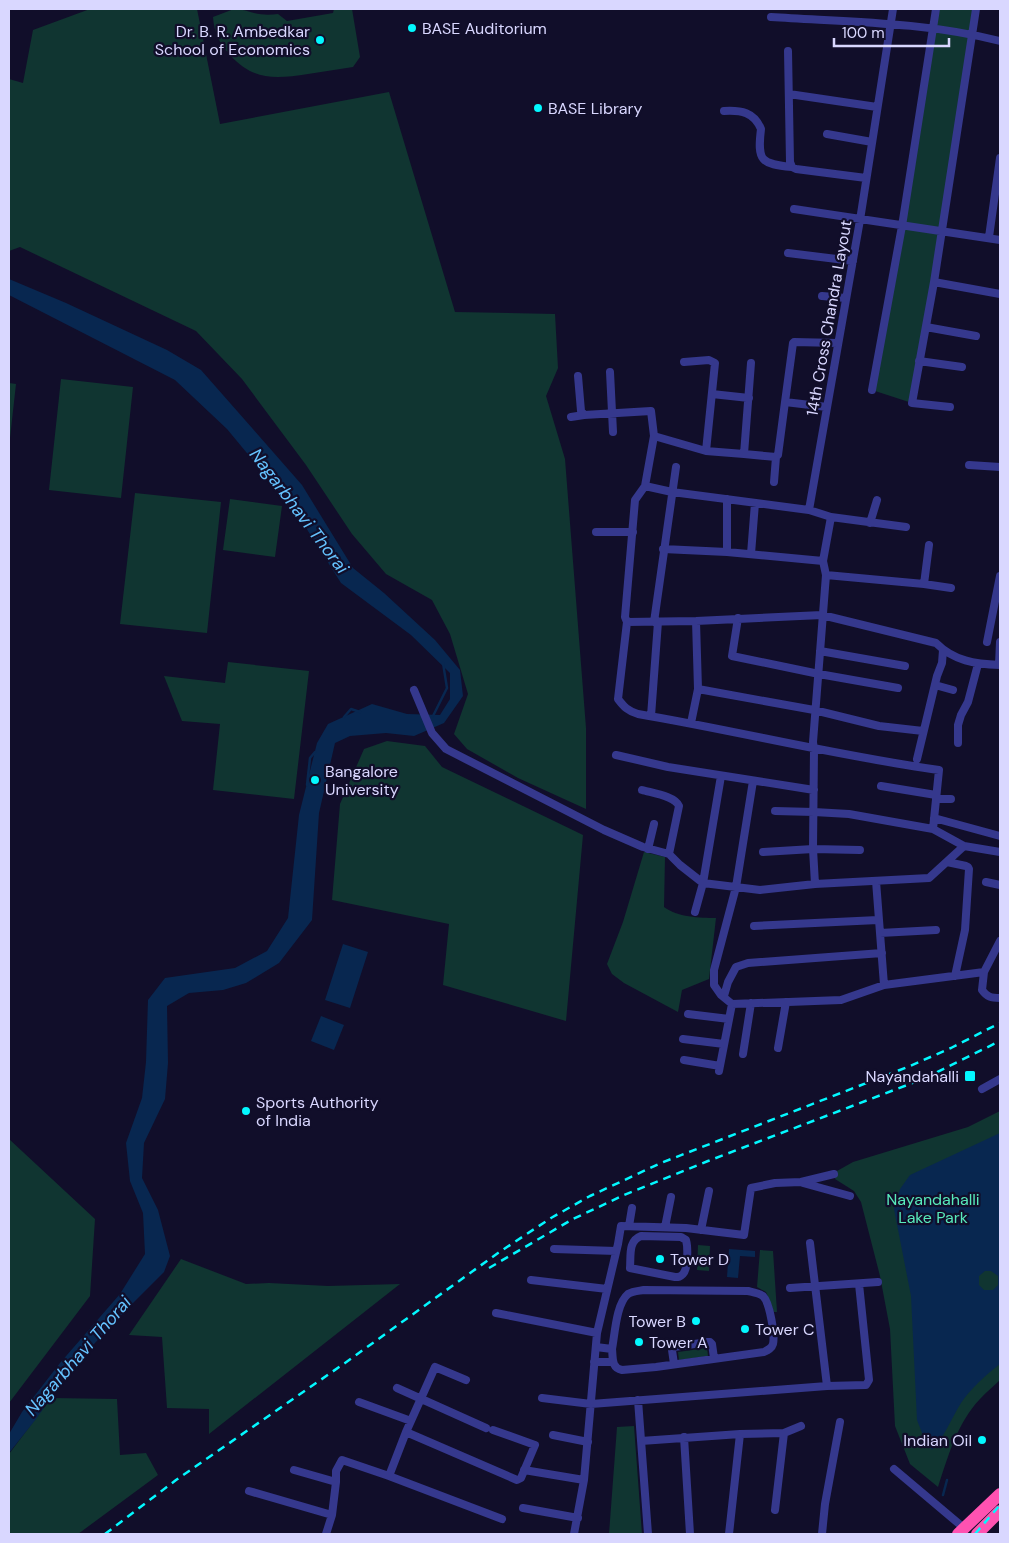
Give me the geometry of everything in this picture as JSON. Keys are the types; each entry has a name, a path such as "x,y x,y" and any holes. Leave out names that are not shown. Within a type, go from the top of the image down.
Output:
{"highway":[{"path":"961,1531 1000,1494"},
{"path":"977,1534 1000,1511"}],"street":[{"name":"14th Cross Chandra Layout","path":"809,510 860,220 893,9"},
{"path":"872,390 902,226 936,9"},
{"path":"950,407 912,403 934,282 976,9"},
{"path":"772,17 934,28 1000,41"},
{"path":"788,51 790,162 792,167"},
{"path":"789,94 877,107"},
{"path":"724,111 738,110 747,112 753,117 761,129 760,153 764,160 772,165 866,178"},
{"path":"827,134 872,142"},
{"path":"989,238 1000,158"},
{"path":"794,209 1000,240"},
{"path":"788,252 853,261"},
{"path":"934,282 1000,294"},
{"path":"822,296 846,298"},
{"path":"886,310 896,312"},
{"path":"926,328 976,336"},
{"path":"774,482 793,343 798,341 838,343"},
{"path":"684,362 709,360 714,363 706,451"},
{"path":"919,361 962,367"},
{"path":"744,454 751,363"},
{"path":"610,372 613,432"},
{"path":"578,376 581,411 584,415"},
{"path":"712,394 749,398"},
{"path":"785,402 827,407"},
{"path":"571,417 651,411 654,436 645,486 635,500 625,616 627,622 618,699 623,707 630,711 652,716 814,749 939,770 933,829"},
{"path":"654,436 706,451 776,457"},
{"path":"969,465 1000,466"},
{"path":"652,716 656,622 663,549 676,467"},
{"path":"645,486 672,492 809,510 832,518 906,527"},
{"path":"727,499 727,552"},
{"path":"870,523 877,500"},
{"path":"751,554 755,503"},
{"path":"815,884 813,849 814,710 819,674 826,575 823,561 832,518"},
{"path":"596,532 633,532"},
{"path":"924,584 929,545"},
{"path":"663,549 727,552 823,561"},
{"path":"826,575 951,588"},
{"path":"987,642 1000,576"},
{"path":"627,622 822,615 936,643 943,650 978,664 1000,665 1000,642"},
{"path":"738,618 732,656 898,688"},
{"path":"691,723 698,689 696,621"},
{"path":"917,759 942,663 943,650"},
{"path":"820,651 905,666"},
{"path":"958,743 958,725 968,702 978,664"},
{"path":"935,685 953,690"},
{"path":"698,689 814,710 879,726 923,732"},
{"path":"414,690 432,733 446,749 604,830 648,848 670,854 680,865 703,883 760,890 815,884 929,878 964,846"},
{"path":"616,755 668,768 814,790"},
{"path":"695,912 703,883 721,776"},
{"path":"753,781 736,887 714,970 714,985 721,995 732,1004 841,1000 884,985 984,972"},
{"path":"881,786 951,799"},
{"path":"642,790 678,803 670,854"},
{"path":"775,811 849,814 933,829 964,846 1000,852"},
{"path":"934,818 1000,836"},
{"path":"648,848 654,824"},
{"path":"763,852 813,849 860,850"},
{"path":"946,862 966,866 969,869 965,930 956,976"},
{"path":"876,881 884,985"},
{"path":"986,882 1000,884"},
{"path":"754,926 878,920"},
{"path":"880,933 936,930"},
{"path":"1000,941 984,972 982,990 986,996 1000,998"},
{"path":"724,996 728,982 736,967 748,962 882,953"},
{"path":"778,1048 786,1002"},
{"path":"744,1054 752,1003"},
{"path":"684,1060 720,1069 732,1004"},
{"path":"688,1014 729,1019"},
{"path":"683,1039 724,1044"},
{"path":"982,1089 1000,1078"},
{"path":"574,1534 584,1480 597,1332 621,1226 665,1227 744,1235 751,1188 775,1183 801,1182 834,1174"},
{"path":"801,1182 850,1196"},
{"path":"701,1230 709,1191"},
{"path":"665,1227 671,1197"},
{"path":"629,1226 632,1208"},
{"path":"613,1264 630,1268 675,1277 682,1276 686,1266 686,1240 680,1237 644,1236 635,1239 632,1242 630,1268"},
{"path":"810,1243 827,1386"},
{"path":"554,1249 616,1251"},
{"path":"530,1280 607,1289"},
{"path":"790,1288 878,1282"},
{"path":"542,1398 592,1404 866,1384 869,1380 859,1284"},
{"path":"634,1291 748,1291 763,1296 770,1314 773,1342 770,1348 764,1352 622,1370 617,1369 613,1362 612,1349 622,1302 634,1291"},
{"path":"603,1307 619,1311"},
{"path":"496,1312 597,1332"},
{"path":"674,1364 672,1350 674,1347 710,1342 714,1358"},
{"path":"596,1347 612,1349"},
{"path":"594,1362 613,1362"},
{"path":"389,1476 435,1367 466,1380"},
{"path":"397,1388 489,1429 534,1445 522,1478 517,1480 406,1432"},
{"path":"638,1400 648,1534"},
{"path":"359,1402 411,1421"},
{"path":"822,1534 825,1504 840,1422"},
{"path":"641,1441 684,1437 784,1433 802,1426"},
{"path":"775,1510 784,1433"},
{"path":"729,1534 740,1434"},
{"path":"553,1435 588,1442"},
{"path":"684,1437 690,1534"},
{"path":"326,1534 332,1515 336,1471 342,1460 502,1519"},
{"path":"894,1468 961,1531"},
{"path":"294,1470 336,1482"},
{"path":"524,1470 584,1480"},
{"path":"249,1491 332,1515"},
{"path":"523,1508 578,1518"}],"green space":[{"path":"90,9 197,9 220,124 389,92 455,312 555,314 558,368 546,396 565,459 586,728 586,809 518,778 467,749 454,734 468,694 450,634 432,600 386,574 352,534 306,465 242,379 196,331 20,247 9,251 9,79 23,83 33,30"},
{"path":"234,9 260,14 278,14 287,21 333,13 334,9 352,9 360,57 353,67 285,77 257,74 248,70 230,55 220,42 216,32 213,17"},
{"path":"936,9 976,9 912,403 872,390"},
{"path":"61,379 133,387 121,498 49,490"},
{"path":"9,383 16,384 9,447"},
{"path":"135,493 221,502 207,633 120,624"},
{"path":"230,499 282,506 275,557 223,550"},
{"path":"228,662 309,671 294,799 213,790 220,724 182,721 164,676 225,683"},
{"path":"387,741 425,746 442,767 583,835 566,1021 443,985 449,924 332,900 340,804 364,749"},
{"path":"644,852 665,857 664,907 682,915 716,918 709,979 682,990 678,1012 624,983 612,974 607,964 623,922"},
{"name":"Nayandahalli Lake Park","path":"1000,1111 1000,1380 972,1408 959,1429 938,1487 910,1464 895,1426 890,1329 880,1276 861,1202 854,1191 835,1179 837,1171 853,1162 968,1127"},
{"path":"9,1139 95,1219 90,1296 9,1403"},
{"path":"698,1245 710,1246 709,1271 697,1270"},
{"path":"760,1250 773,1251 777,1312 774,1312 766,1292 757,1287"},
{"path":"181,1259 246,1284 269,1283 328,1286 400,1284 209,1434 209,1409 167,1408 162,1337 129,1335"},
{"path":"707,1348 708,1356 679,1360 678,1352"},
{"path":"51,1398 117,1399 120,1455 146,1453 158,1475 78,1534 9,1534 9,1454"},
{"path":"634,1426 642,1534 609,1534 617,1427"}],"water":[{"name":"Nagarbhavi Thorai","path":"9,279 167,350 201,370 302,485 353,568 384,593 435,640 460,670 463,696 444,723 414,736 386,733 350,736 335,743 319,813 312,920 279,963 246,983 223,990 189,993 167,1006 168,1063 165,1099 144,1143 142,1178 158,1210 170,1256 164,1272 74,1365 36,1419 9,1453 9,1434 22,1412 60,1363 120,1294 145,1254 143,1213 130,1181 126,1143 142,1098 146,1062 148,1000 165,978 235,968 267,951 288,918 299,815 317,743 328,724 372,704 407,714 440,715 450,699 450,673 411,635 341,583 296,512 227,429 175,380 9,295"},
{"path":"343,944 368,952 350,1008 325,1000"},
{"path":"321,1016 344,1025 334,1050 311,1041"},
{"name":"Nayandahalli Lake Park","path":"1000,1133 1000,1364 979,1382 965,1398 937,1445 932,1450 924,1438 917,1420 911,1296 894,1209 900,1189 910,1175","holes":["985,1271 991,1271 998,1276 998,1285 993,1290 984,1290 979,1285 979,1276"]},
{"path":"729,1249 755,1251 755,1257 740,1256 738,1278 727,1277"}],"waterway":[{"name":"Nagarbhavi Thorai","path":"433,716 447,688 443,663"},
{"name":"Nagarbhavi Thorai","path":"344,717 351,709 360,712"},
{"name":"Nagarbhavi Thorai","path":"307,785 310,758 315,752"},
{"path":"943,1495 947,1480"}],"railway":[{"path":"105,1534 176,1480 345,1363 498,1253 551,1218 590,1196 661,1163 910,1066 1000,1023"},
{"path":"489,1268 573,1219 624,1195 923,1079 1000,1041"},
{"path":"975,1534 1000,1505"}],"place":[{"name":"BASE Auditorium","path":"412,28"},
{"name":"Dr. B. R. Ambedkar School of Economics","path":"320,40"},
{"name":"BASE Library","path":"538,108"},
{"name":"Bangalore University","path":"315,780"},
{"name":"Nayandahalli","path":"970,1076"},
{"name":"Sports Authority of India","path":"246,1111"},
{"name":"Tower D","path":"660,1259"},
{"name":"Tower B","path":"696,1321"},
{"name":"Tower C","path":"745,1329"},
{"name":"Tower A","path":"639,1342"},
{"name":"Indian Oil","path":"982,1440"}]}
